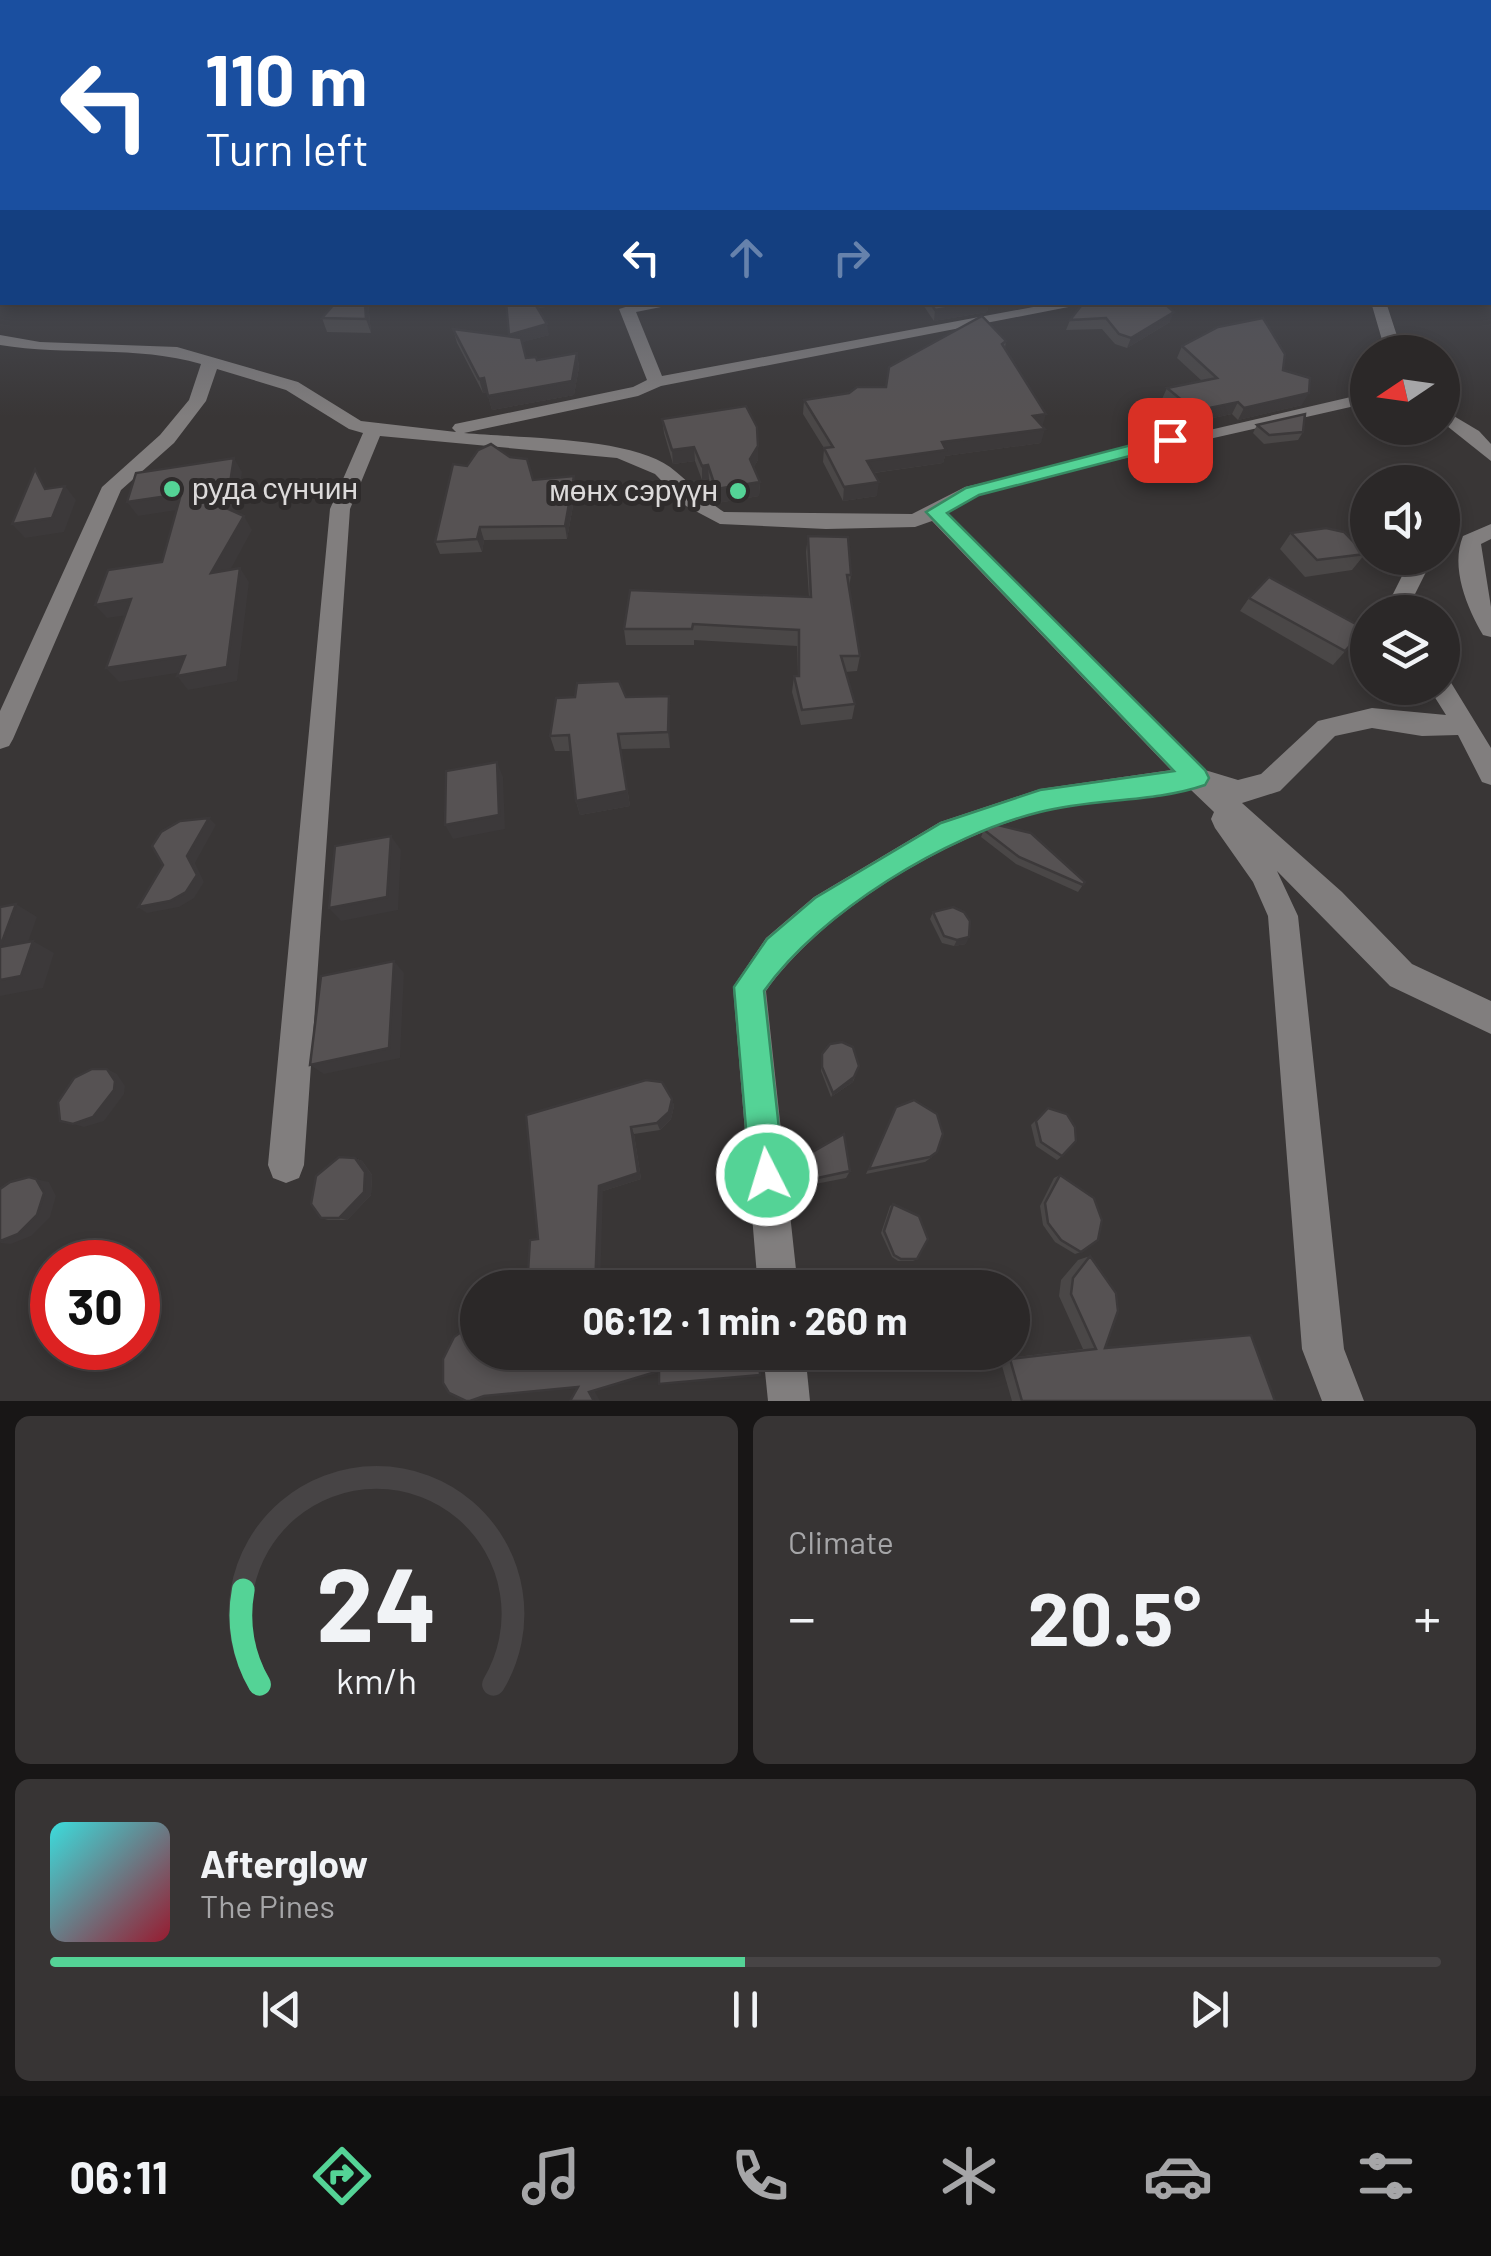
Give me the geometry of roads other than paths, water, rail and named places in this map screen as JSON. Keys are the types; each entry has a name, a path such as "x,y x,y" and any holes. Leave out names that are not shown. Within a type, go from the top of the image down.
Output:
{"street":[{"path":"656,382 627,309 657,305"},
{"path":"433,434 638,391 656,382 1071,305"},
{"path":"1379,305 1388,335"},
{"path":"0,340 40,347 177,352 292,386 354,425 373,430 620,453 662,470 693,502 720,518 915,520 972,492 1074,464 1350,402"},
{"path":"0,739 112,487 167,439 197,401 211,361"},
{"path":"1460,427 1491,455"},
{"path":"286,1166 340,509 373,430"},
{"path":"935,512 1196,778 1331,902 1401,976 1491,1018"},
{"path":"1460,546 1491,531"},
{"path":"1491,531 1470,541 1469,561 1482,616 1491,629"},
{"path":"1452,705 1491,774"},
{"path":"776,1270 749,987 777,949 825,908 950,831 1040,801 1196,778 1238,792 1270,783 1327,728 1372,718 1422,726 1466,725"},
{"path":"1196,778 1262,873 1283,916 1308,1230 1324,1348 1343,1401"},
{"path":"786,1370 789,1401"}],"place":[{"name":"руда сүнчин","path":"172,489"},
{"name":"мөнх сэрүүн","path":"738,491"}]}
